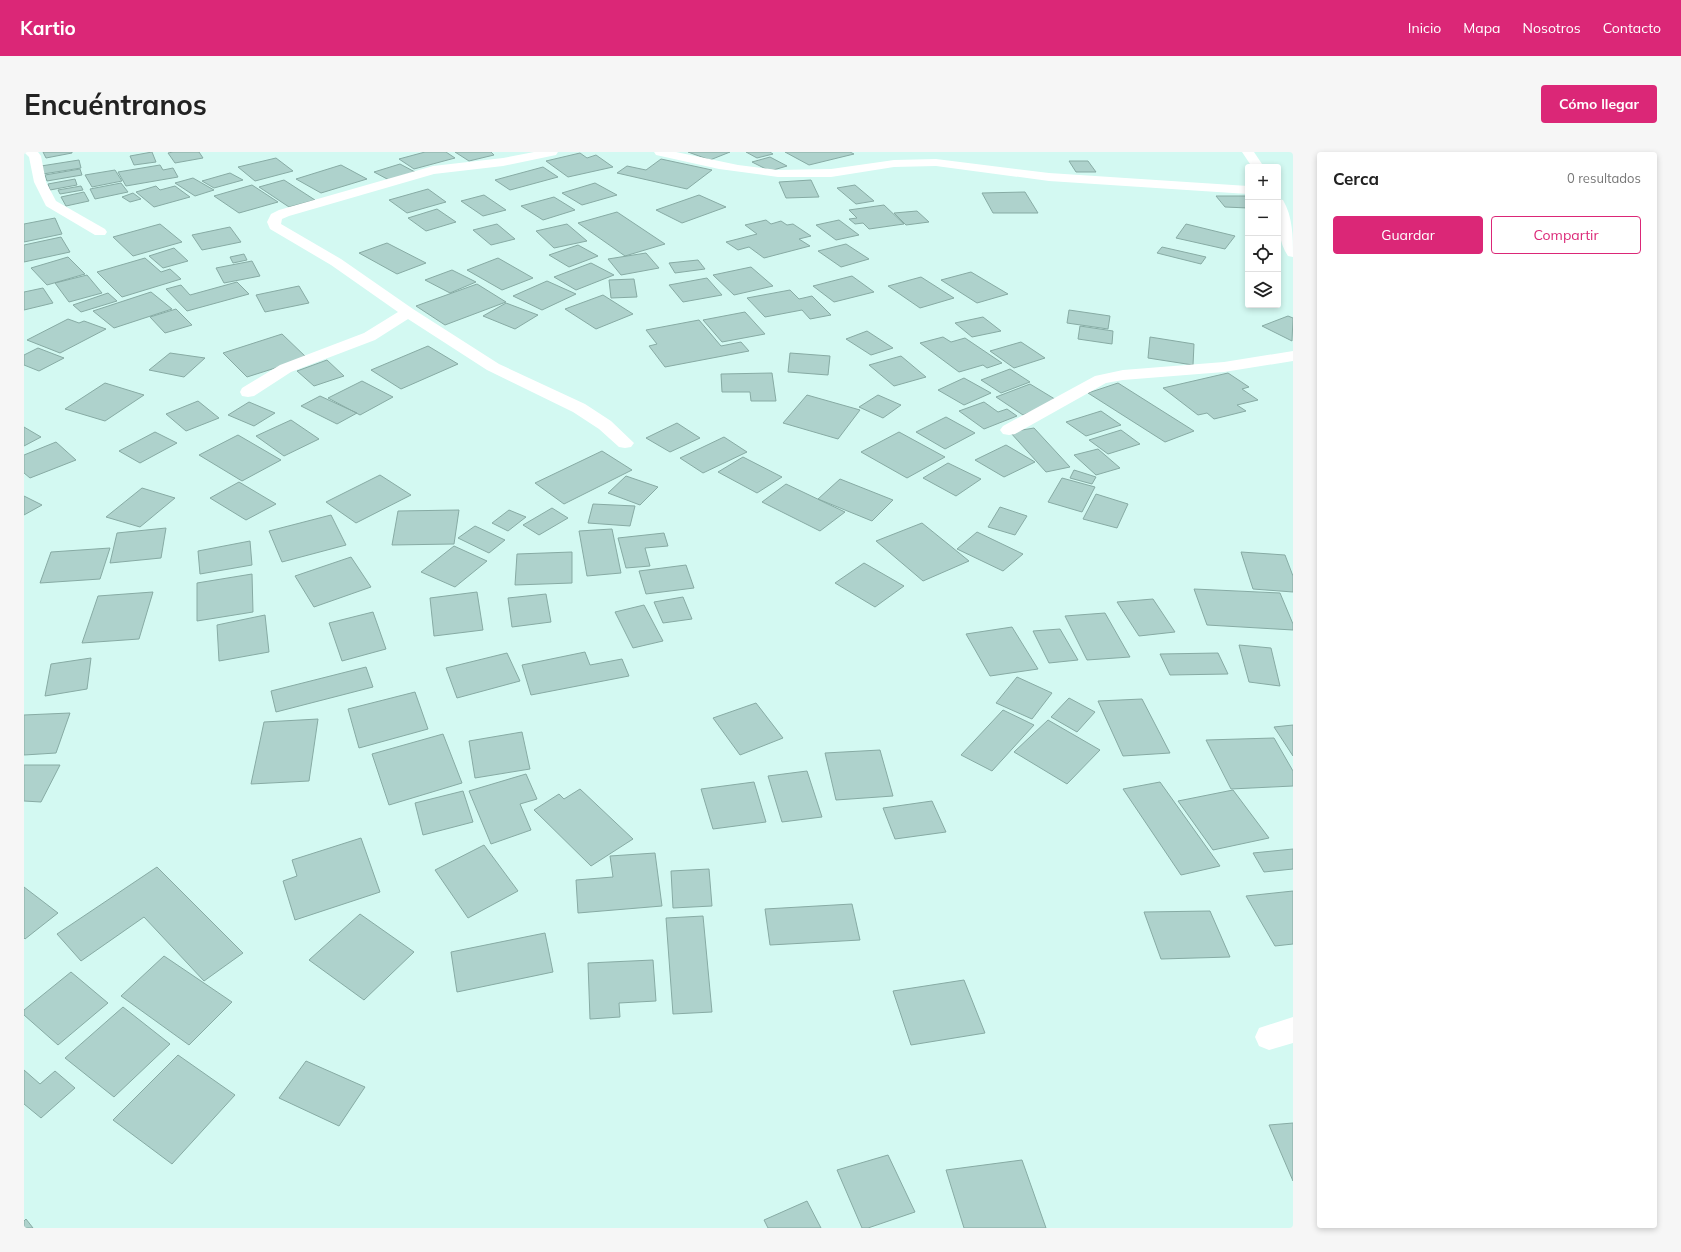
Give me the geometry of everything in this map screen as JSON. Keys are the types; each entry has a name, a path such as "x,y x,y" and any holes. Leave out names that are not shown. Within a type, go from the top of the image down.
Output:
{"street":[{"path":"30,152 35,156 40,182 51,203 100,232"},
{"path":"552,152 503,162 433,170 284,213 276,217 274,222 275,226 336,262 408,312 493,367 579,408 605,425 624,443"},
{"path":"660,152 718,166 749,171 778,173 817,174 852,171 900,162 920,162 953,164 1049,176 1245,190"},
{"path":"1248,152 1256,164"},
{"path":"1281,210 1284,216 1289,247 1293,253"},
{"path":"248,392 286,368 359,342 384,331 408,312"},
{"path":"1009,430 1101,379 1123,375 1231,366 1293,356"}],"building":[{"path":"43,152 72,152 72,153 46,158"},
{"path":"152,152 156,162 134,165 130,156"},
{"path":"199,152 203,158 175,163 168,153"},
{"path":"425,152 446,152 455,158 414,169 399,159"},
{"path":"455,152 491,152 494,155 469,161"},
{"path":"688,152 730,152 710,160"},
{"path":"746,152 770,152 773,154 757,158"},
{"path":"785,152 850,152 854,154 809,165"},
{"path":"580,153 587,158 596,155 613,167 568,177 546,161"},
{"path":"770,157 787,166 770,171 752,162"},
{"path":"276,158 293,171 255,181 238,167"},
{"path":"661,159 712,170 687,189 617,173 627,166 646,170"},
{"path":"79,160 81,168 43,174 41,166"},
{"path":"1069,161 1088,161 1096,172 1076,172"},
{"path":"400,164 415,172 389,180 374,172"},
{"path":"160,165 163,170 173,168 178,177 126,186 118,172"},
{"path":"341,165 367,179 321,193 296,179"},
{"path":"543,167 558,177 510,190 495,180"},
{"path":"80,169 82,175 47,181 45,175"},
{"path":"115,170 122,181 92,187 85,175"},
{"path":"230,173 243,180 214,188 202,181"},
{"path":"193,178 214,190 195,196 175,183"},
{"path":"75,179 77,185 50,190 48,184"},
{"path":"284,180 315,200 289,207 259,187"},
{"path":"811,180 819,197 786,198 779,182"},
{"path":"121,183 128,192 95,199 90,189"},
{"path":"595,183 617,195 582,205 562,193"},
{"path":"252,185 278,202 239,213 214,196"},
{"path":"855,185 874,201 856,204 837,188"},
{"path":"81,186 83,190 60,194 58,190"},
{"path":"156,186 160,190 175,186 190,197 154,207 136,192"},
{"path":"428,189 446,202 407,213 389,200"},
{"path":"84,192 89,201 66,206 61,197"},
{"path":"1025,192 1038,213 993,213 982,193"},
{"path":"133,193 141,199 130,202 122,197"},
{"path":"484,195 506,210 483,216 461,201"},
{"path":"699,195 726,207 682,223 656,210"},
{"path":"1216,196 1245,196 1245,208 1225,207"},
{"path":"554,197 575,210 543,220 521,206"},
{"path":"884,205 904,224 869,229 863,223 855,224 849,219 857,218 849,210"},
{"path":"437,209 456,222 426,231 408,218"},
{"path":"917,211 929,222 906,225 894,213"},
{"path":"617,212 665,244 625,256 578,223"},
{"path":"55,218 62,234 24,242 24,224"},
{"path":"766,220 771,224 781,221 787,225 793,224 811,236 799,239 810,246 764,258 749,247 738,250 726,242 757,234 745,225"},
{"path":"839,220 859,235 836,240 816,225"},
{"path":"160,224 182,242 133,256 113,237"},
{"path":"497,224 515,239 491,245 473,230"},
{"path":"567,224 587,241 554,248 536,231"},
{"path":"1186,224 1235,236 1225,249 1176,238"},
{"path":"230,227 241,242 202,250 192,235"},
{"path":"61,237 70,252 24,262 24,245"},
{"path":"387,243 426,263 397,274 359,253"},
{"path":"846,244 869,259 841,267 818,251"},
{"path":"578,245 598,256 569,267 549,255"},
{"path":"1162,247 1206,257 1201,264 1157,253"},
{"path":"174,248 188,261 163,268 149,256"},
{"path":"646,253 659,268 621,275 608,259"},
{"path":"244,254 247,260 233,263 230,257"},
{"path":"68,257 85,274 47,285 31,268"},
{"path":"145,258 161,272 170,269 181,279 122,297 97,272"},
{"path":"498,258 533,278 502,290 467,270"},
{"path":"698,260 705,269 675,273 669,263"},
{"path":"252,261 260,276 224,283 216,268"},
{"path":"591,263 614,275 576,290 554,277"},
{"path":"751,267 773,286 734,295 713,275"},
{"path":"452,270 476,282 450,293 425,280"},
{"path":"971,272 1008,294 977,303 941,280"},
{"path":"87,275 102,293 69,302 55,283"},
{"path":"852,276 874,292 834,302 813,286"},
{"path":"921,277 954,298 920,308 888,286"},
{"path":"707,278 722,295 683,302 669,285"},
{"path":"634,279 637,297 611,298 609,280"},
{"path":"547,281 576,294 542,310 513,296"},
{"path":"237,282 249,294 187,311 166,289 181,285 190,295"},
{"path":"477,284 506,302 445,325 416,306"},
{"path":"299,286 309,303 265,312 256,295"},
{"path":"43,288 53,303 24,310 24,292"},
{"path":"790,290 799,299 812,296 831,315 810,319 802,310 765,317 747,298"},
{"path":"151,292 172,309 114,328 93,311"},
{"path":"108,293 117,301 81,312 73,305"},
{"path":"603,295 633,314 596,329 565,309"},
{"path":"506,303 538,315 515,329 483,316"},
{"path":"176,309 192,325 165,333 150,317"},
{"path":"1069,310 1110,316 1108,329 1067,323"},
{"path":"745,312 765,334 722,342 703,320"},
{"path":"1288,316 1293,318 1292,341 1262,326"},
{"path":"983,317 1001,331 972,337 955,323"},
{"path":"68,319 79,323 84,321 106,329 60,353 27,340"},
{"path":"699,320 721,346 741,342 749,351 665,367 649,346 657,344 646,330"},
{"path":"1080,326 1113,331 1112,344 1078,339"},
{"path":"867,331 893,348 871,355 846,339"},
{"path":"282,334 307,358 247,377 223,353"},
{"path":"943,337 951,342 965,338 1002,363 987,368 983,365 959,372 920,343"},
{"path":"1150,337 1194,344 1193,365 1148,358"},
{"path":"1021,342 1045,358 1014,368 990,351"},
{"path":"428,346 458,364 401,389 371,370"},
{"path":"38,348 64,358 39,371 24,365 24,355"},
{"path":"170,353 205,358 184,377 149,370"},
{"path":"790,353 830,356 828,375 788,372"},
{"path":"901,356 926,377 894,386 869,365"},
{"path":"327,360 344,376 314,386 297,371"},
{"path":"1010,369 1030,382 1001,393 981,380"},
{"path":"772,373 776,401 751,401 750,392 722,392 721,374"},
{"path":"1228,373 1249,387 1242,389 1258,400 1237,405 1246,411 1214,419 1207,413 1198,415 1163,388"},
{"path":"964,378 991,393 964,405 938,390"},
{"path":"362,381 393,397 360,415 328,398"},
{"path":"105,383 144,395 105,421 65,409"},
{"path":"1118,383 1194,431 1165,442 1088,393"},
{"path":"1030,384 1058,401 1023,415 996,397"},
{"path":"807,395 860,410 838,439 783,423"},
{"path":"878,395 901,405 883,418 859,407"},
{"path":"320,396 357,413 337,424 301,406"},
{"path":"198,401 219,418 186,431 166,414"},
{"path":"249,402 275,413 254,426 228,415"},
{"path":"984,402 998,412 1007,409 1017,416 984,429 959,411"},
{"path":"1101,411 1121,425 1086,436 1066,422"},
{"path":"946,417 975,433 945,449 916,432"},
{"path":"291,420 319,439 284,456 256,436"},
{"path":"677,423 700,438 670,452 646,438"},
{"path":"24,427 41,437 24,446"},
{"path":"1034,428 1070,467 1046,472 1010,432"},
{"path":"1121,430 1140,444 1108,454 1089,440"},
{"path":"155,432 177,443 140,463 119,451"},
{"path":"899,432 945,457 907,478 861,452"},
{"path":"238,435 281,460 242,481 199,455"},
{"path":"724,437 747,452 703,473 680,458"},
{"path":"56,442 76,460 30,478 24,473 24,455"},
{"path":"1006,445 1035,462 1004,477 975,460"},
{"path":"1098,449 1120,468 1096,475 1074,455"},
{"path":"602,451 632,470 564,504 535,483"},
{"path":"743,457 782,477 757,493 718,472"},
{"path":"948,463 981,479 956,496 923,478"},
{"path":"1074,470 1096,477 1092,484 1070,478"},
{"path":"380,475 411,495 356,523 326,502"},
{"path":"626,476 658,487 640,505 608,493"},
{"path":"1062,478 1095,487 1082,512 1048,502"},
{"path":"840,479 893,500 872,521 818,499"},
{"path":"239,482 276,504 246,520 210,498"},
{"path":"786,484 845,512 820,531 762,502"},
{"path":"142,488 175,498 140,527 106,517"},
{"path":"1096,494 1128,504 1117,528 1083,519"},
{"path":"24,496 42,505 24,515"},
{"path":"593,504 635,506 630,526 588,523"},
{"path":"1000,507 1027,516 1015,535 988,527"},
{"path":"552,508 568,518 539,535 523,525"},
{"path":"459,510 454,544 392,545 398,511"},
{"path":"509,510 526,517 508,531 492,523"},
{"path":"331,515 346,545 282,562 269,531"},
{"path":"922,523 969,561 923,581 876,541"},
{"path":"475,526 505,540 489,553 458,538"},
{"path":"166,528 161,558 110,563 117,533"},
{"path":"612,529 621,573 587,576 579,531"},
{"path":"977,532 1023,554 1003,571 957,549"},
{"path":"664,533 668,546 645,548 650,566 626,568 618,538"},
{"path":"250,541 252,565 200,574 198,551"},
{"path":"454,546 487,561 455,587 421,572"},
{"path":"110,548 100,579 40,583 51,552"},
{"path":"572,552 572,583 515,585 517,554"},
{"path":"1241,552 1285,555 1293,576 1293,592 1253,589"},
{"path":"351,557 371,587 314,607 295,576"},
{"path":"864,563 904,586 875,607 835,583"},
{"path":"686,565 694,588 646,594 639,571"},
{"path":"252,574 253,612 197,621 197,583"},
{"path":"1194,589 1280,593 1293,624 1293,630 1207,625"},
{"path":"153,592 139,639 82,643 98,596"},
{"path":"477,592 483,630 434,636 430,598"},
{"path":"546,594 551,622 512,627 508,598"},
{"path":"683,597 692,619 663,623 654,602"},
{"path":"1153,599 1175,632 1139,636 1117,602"},
{"path":"644,605 663,641 633,648 615,612"},
{"path":"373,612 386,649 342,661 329,623"},
{"path":"1105,613 1130,657 1087,660 1065,616"},
{"path":"265,615 269,652 219,661 217,625"},
{"path":"1012,627 1038,669 990,676 966,634"},
{"path":"1060,629 1078,660 1049,663 1033,631"},
{"path":"1239,645 1271,648 1280,686 1249,682"},
{"path":"585,652 590,665 622,659 629,676 531,695 522,665"},
{"path":"507,653 520,681 457,698 446,668"},
{"path":"1218,653 1228,674 1170,675 1160,654"},
{"path":"91,658 87,689 45,696 51,664"},
{"path":"366,667 373,687 276,712 271,691"},
{"path":"1017,677 1052,693 1032,719 996,703"},
{"path":"415,692 428,729 359,748 348,709"},
{"path":"1069,698 1095,712 1077,732 1051,717"},
{"path":"1142,699 1170,753 1123,756 1098,701"},
{"path":"756,703 783,738 740,755 713,718"},
{"path":"1003,710 1034,725 992,771 961,755"},
{"path":"70,713 56,753 24,755 24,715"},
{"path":"318,719 309,781 251,784 264,722"},
{"path":"1048,720 1100,750 1067,784 1014,752"},
{"path":"1293,725 1293,756 1274,727"},
{"path":"522,732 530,769 475,778 469,741"},
{"path":"443,734 462,783 389,805 372,754"},
{"path":"1274,738 1293,771 1293,786 1231,789 1206,740"},
{"path":"880,750 893,796 836,800 825,753"},
{"path":"24,765 60,765 41,802 24,801"},
{"path":"807,771 822,817 782,822 768,776"},
{"path":"526,774 537,799 520,804 531,830 491,844 469,791"},
{"path":"754,782 766,822 713,829 701,789"},
{"path":"1160,782 1220,866 1181,875 1123,789"},
{"path":"580,789 633,839 591,866 534,810 559,794 564,799"},
{"path":"1233,790 1269,838 1213,850 1178,801"},
{"path":"463,791 473,822 423,835 415,803"},
{"path":"932,801 946,832 895,839 883,808"},
{"path":"361,838 380,892 295,920 283,881 297,876 292,860"},
{"path":"484,845 518,891 468,918 435,870"},
{"path":"1293,849 1293,869 1264,872 1253,853"},
{"path":"655,853 662,906 578,913 576,880 613,877 610,856"},
{"path":"157,867 243,953 204,981 144,917 81,961 57,934"},
{"path":"709,869 712,906 673,908 671,871"},
{"path":"24,887 58,913 25,939 24,938"},
{"path":"1293,891 1293,944 1275,946 1246,896"},
{"path":"852,904 860,940 770,945 765,909"},
{"path":"1210,911 1230,957 1161,959 1144,912"},
{"path":"360,914 414,952 364,1000 309,960"},
{"path":"703,916 712,1012 673,1014 666,918"},
{"path":"545,933 553,972 457,992 451,952"},
{"path":"164,956 232,1002 189,1045 121,996"},
{"path":"653,960 656,1001 619,1003 620,1017 590,1019 588,963"},
{"path":"71,972 108,1003 58,1045 24,1015 24,1010"},
{"path":"964,980 985,1033 911,1045 893,991"},
{"path":"123,1007 170,1044 114,1097 65,1058"},
{"path":"178,1055 235,1095 172,1164 113,1120"},
{"path":"306,1061 365,1087 339,1126 279,1098"},
{"path":"24,1070 40,1084 55,1071 75,1088 41,1118 24,1104"},
{"path":"1293,1123 1293,1181 1269,1125"},
{"path":"888,1155 915,1212 868,1228 862,1228 837,1170"},
{"path":"1022,1160 1046,1228 964,1228 946,1170"},
{"path":"807,1201 821,1228 768,1228 764,1220"},
{"path":"26,1219 33,1228 24,1228 24,1221"}]}
